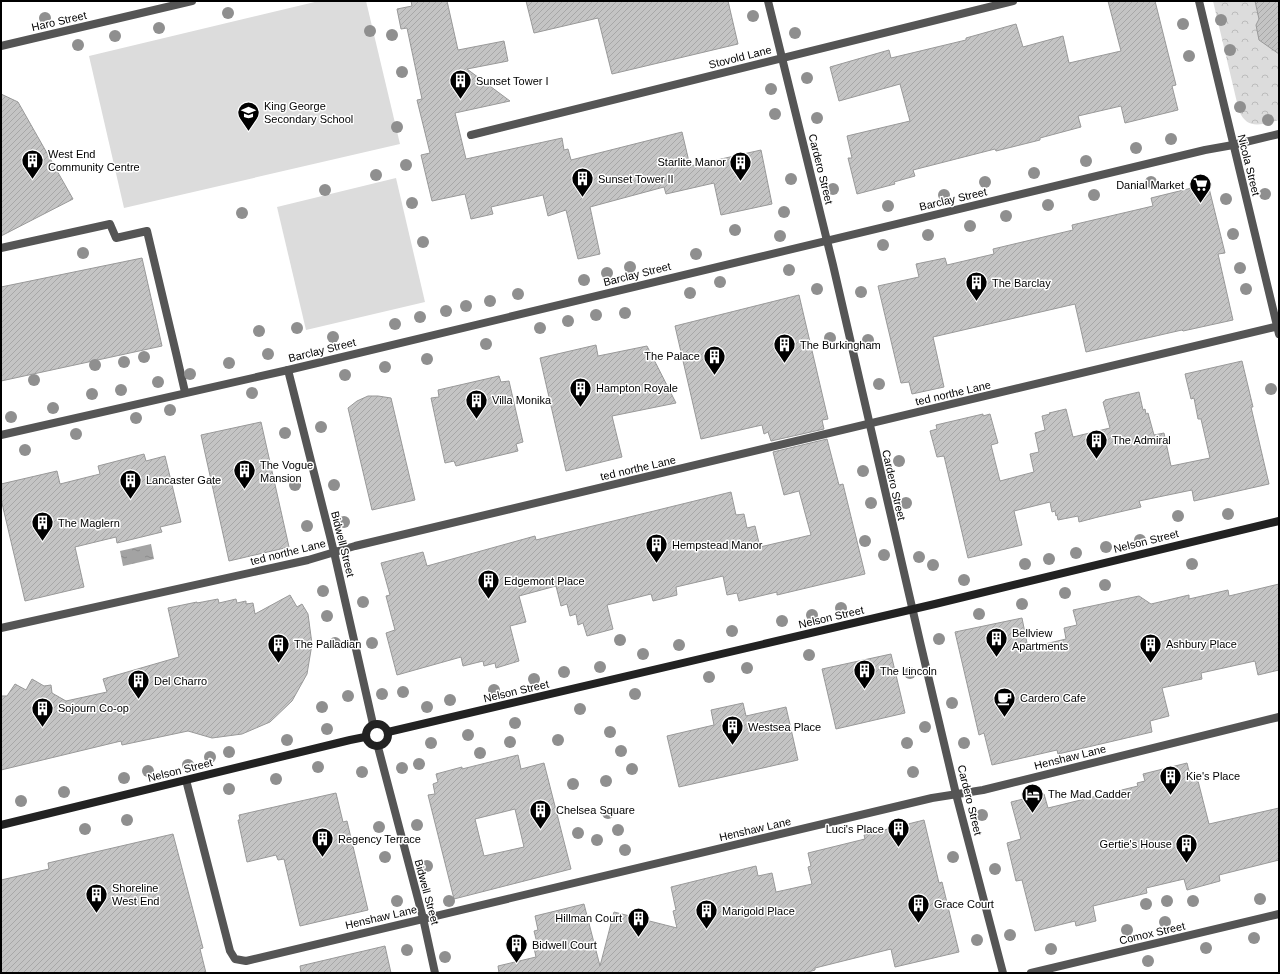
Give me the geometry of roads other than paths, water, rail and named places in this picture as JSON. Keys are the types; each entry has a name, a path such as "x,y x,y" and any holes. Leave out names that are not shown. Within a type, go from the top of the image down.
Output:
{"street":[{"name":"Haro Street","path":"1,46 192,1"},
{"name":"Cardero Street","path":"768,1 827,240 956,794 1003,973"},
{"name":"Stovold Lane","path":"471,135 1013,1"},
{"name":"Nicola Street","path":"1199,1 1278,329"},
{"name":"Barclay Street","path":"1,435 185,392 288,370 827,240 1279,134"},
{"path":"1,248 110,224 116,238 147,231 185,392"},
{"name":"ted northe Lane","path":"1,628 308,560 355,546 1278,329"},
{"name":"Bidwell Street","path":"288,370 334,552 373,724"},
{"name":"Nelson Street","path":"388,732 912,610 1279,520"},
{"name":"Henshaw Lane","path":"186,780 230,951 235,959 246,961 932,798 982,790 1279,717"},
{"path":"373,724 380,724 386,728 388,732 386,742 378,747 371,745 365,738 366,731 373,724"},
{"name":"Nelson Street","path":"1,825 350,740 365,738"},
{"name":"Bidwell Street","path":"378,747 423,918 435,973"},
{"name":"Comox Street","path":"1031,973 1279,914"}],"water":[{"path":"151,544 154,559 123,566 120,551"}],"place":[{"name":"Sunset Tower I","path":"461,100"},
{"name":"King George Secondary School","path":"249,132"},
{"name":"West End Community Centre","path":"32,180"},
{"name":"Starlite Manor","path":"741,182"},
{"name":"Sunset Tower II","path":"582,198"},
{"name":"Danial Market","path":"1200,204"},
{"name":"The Barclay","path":"977,302"},
{"name":"The Burkingham","path":"785,364"},
{"name":"The Palace","path":"715,376"},
{"name":"Hampton Royale","path":"581,408"},
{"name":"Villa Monika","path":"477,420"},
{"name":"The Admiral","path":"1097,460"},
{"name":"The Vogue Mansion","path":"245,490"},
{"name":"Lancaster Gate","path":"131,500"},
{"name":"The Maglern","path":"42,542"},
{"name":"Hempstead Manor","path":"657,564"},
{"name":"Edgemont Place","path":"489,600"},
{"name":"Bellview Apartments","path":"996,658"},
{"name":"The Palladian","path":"279,664"},
{"name":"Ashbury Place","path":"1150,664"},
{"name":"The Lincoln","path":"864,690"},
{"name":"Del Charro","path":"138,700"},
{"name":"Cardero Cafe","path":"1004,718"},
{"name":"Sojourn Co-op","path":"42,728"},
{"name":"Westsea Place","path":"732,746"},
{"name":"Kie's Place","path":"1171,796"},
{"name":"The Mad Cadder","path":"1032,814"},
{"name":"Chelsea Square","path":"541,830"},
{"name":"Luci's Place","path":"899,848"},
{"name":"Regency Terrace","path":"323,858"},
{"name":"Gertie's House","path":"1187,864"},
{"name":"Shoreline West End","path":"97,914"},
{"name":"Grace Court","path":"919,924"},
{"name":"Marigold Place","path":"707,930"},
{"name":"Hillman Court","path":"638,938"},
{"name":"Bidwell Court","path":"517,964"}]}
